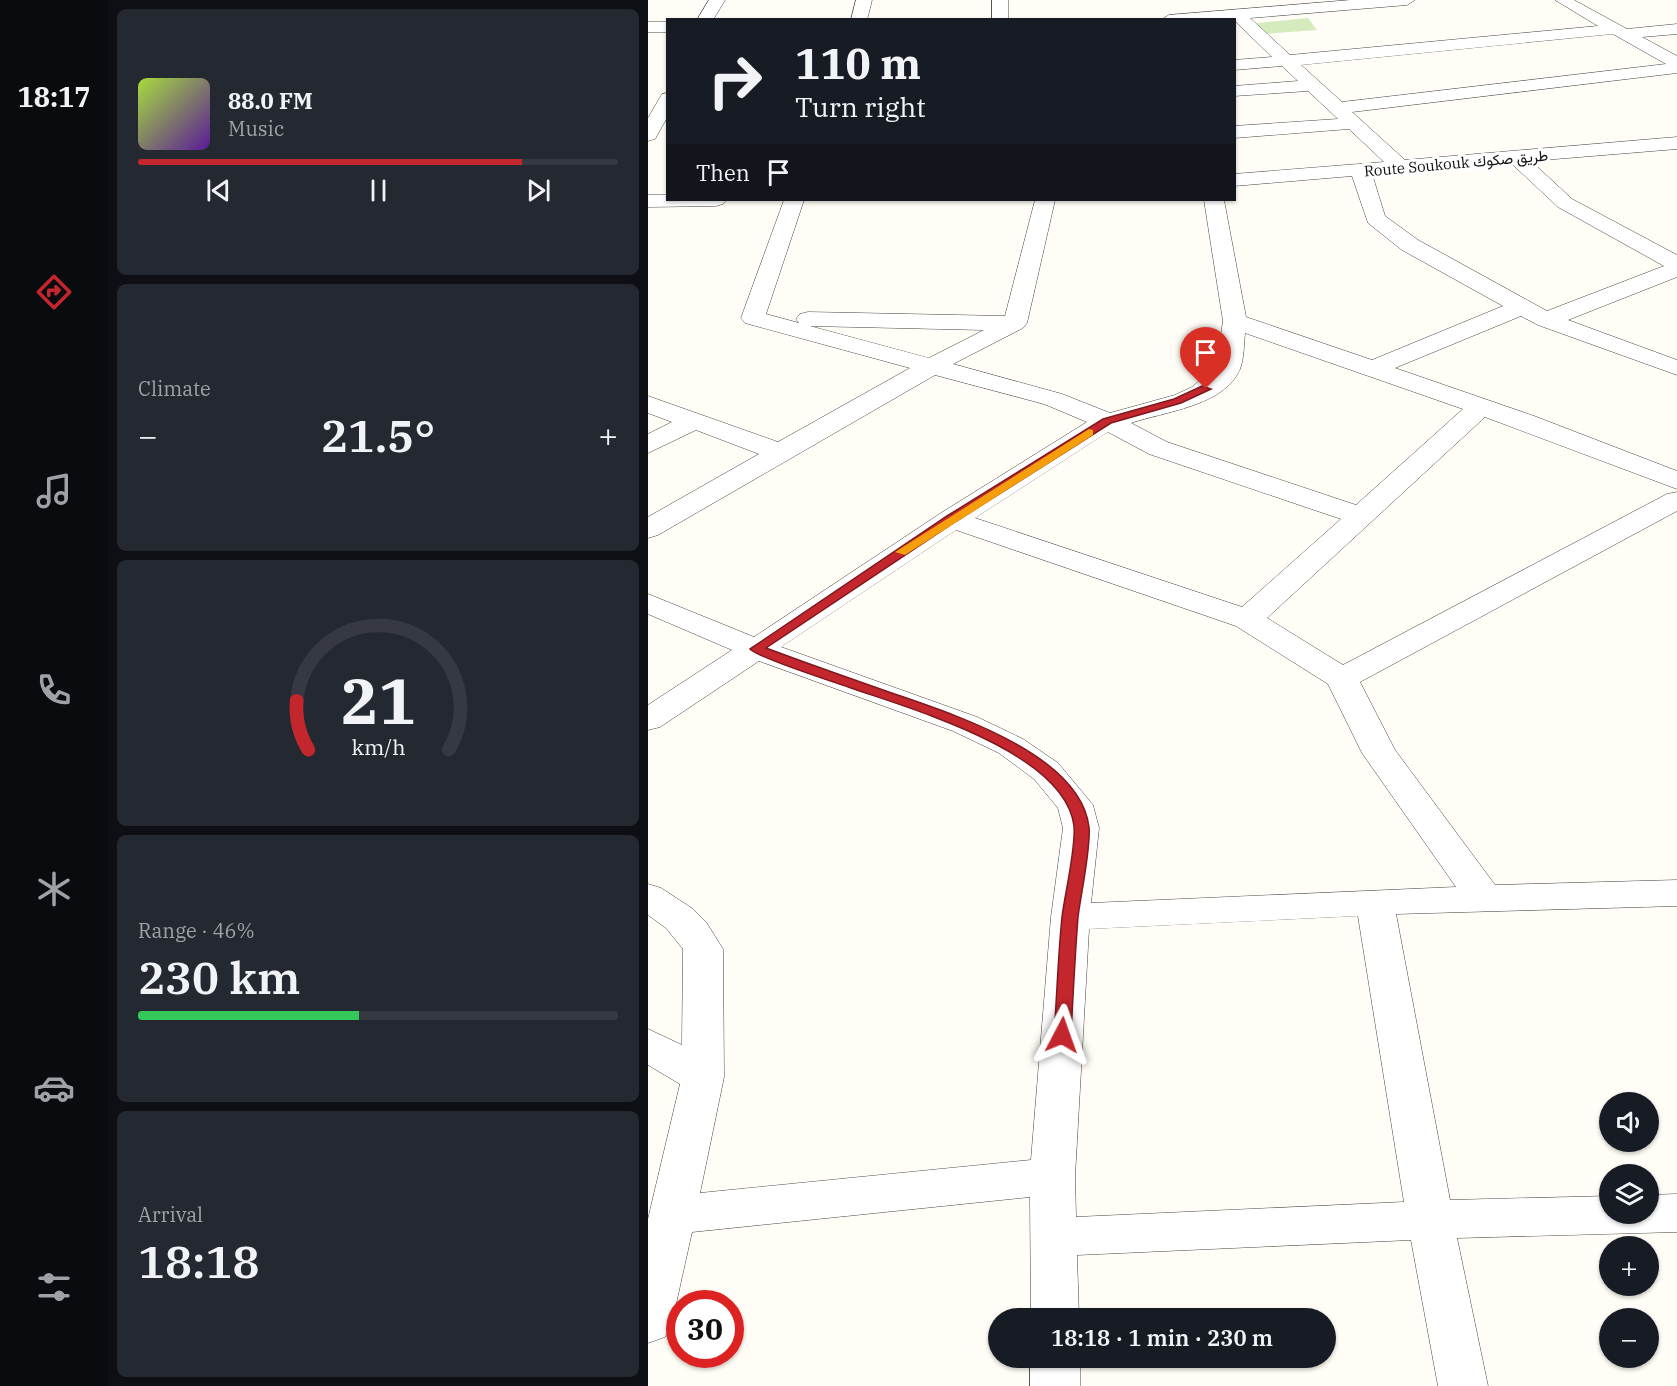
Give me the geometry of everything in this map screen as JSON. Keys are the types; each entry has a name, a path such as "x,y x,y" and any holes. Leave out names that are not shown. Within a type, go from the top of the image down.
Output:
{"street":[{"path":"706,18 717,0"},
{"path":"860,18 864,0"},
{"path":"1000,0 1000,18"},
{"path":"1165,16 1236,14 1307,4 1407,0"},
{"path":"1563,0 1677,63"},
{"path":"1236,14 1402,168"},
{"path":"648,27 666,27"},
{"path":"1236,65 1677,29"},
{"path":"1338,108 1677,68"},
{"path":"1236,91 1312,85"},
{"path":"655,127 666,102"},
{"path":"1236,132 1353,123"},
{"name":"Route Soukouk طريق صكوك","path":"1236,180 1518,159 1677,143"},
{"path":"1518,159 1565,203 1677,264"},
{"path":"1361,172 1371,212 1383,227 1443,266 1546,320 1677,368"},
{"path":"648,201 666,201"},
{"path":"753,318 794,201"},
{"path":"1015,323 1045,201"},
{"path":"648,720 951,519 1107,421 1178,401 1215,383 1228,369 1234,321 1214,201"},
{"path":"1546,320 1677,269"},
{"path":"1372,369 1521,307"},
{"path":"753,318 1015,323"},
{"path":"753,318 932,364 1053,399 1107,421 1158,448 1361,516"},
{"path":"1234,321 1481,407 1677,481"},
{"path":"648,529 783,453 932,364 1015,323"},
{"path":"648,404 692,422 783,453"},
{"path":"1247,619 1481,407"},
{"path":"648,445 692,422"},
{"path":"1342,679 1677,500"},
{"path":"951,519 1247,619 1342,679 1356,713 1379,753 1485,899"},
{"path":"648,603 756,649 965,724 1011,746 1047,771 1075,805 1082,828 1070,917 1053,1176 1056,1237 1055,1308"},
{"path":"1070,917 1375,902 1677,893"},
{"path":"648,897 680,917 693,931 703,949 703,1077 648,1322"},
{"path":"1375,902 1430,1220 1462,1386"},
{"path":"648,1045 703,1077"},
{"path":"672,1215 1053,1176"},
{"path":"1056,1237 1430,1220 1677,1213"},
{"path":"1055,1368 1055,1386"}],"green space":[{"path":"1308,18 1317,30 1264,34 1257,23"}],"slow traffic":[{"path":"901,552 1089,432"}],"route":[{"path":"1062,1035 1070,917 1082,828 1075,805 1063,788 1047,771 1011,746 965,724 756,649 951,519 1107,421 1178,401 1206,389"}]}
